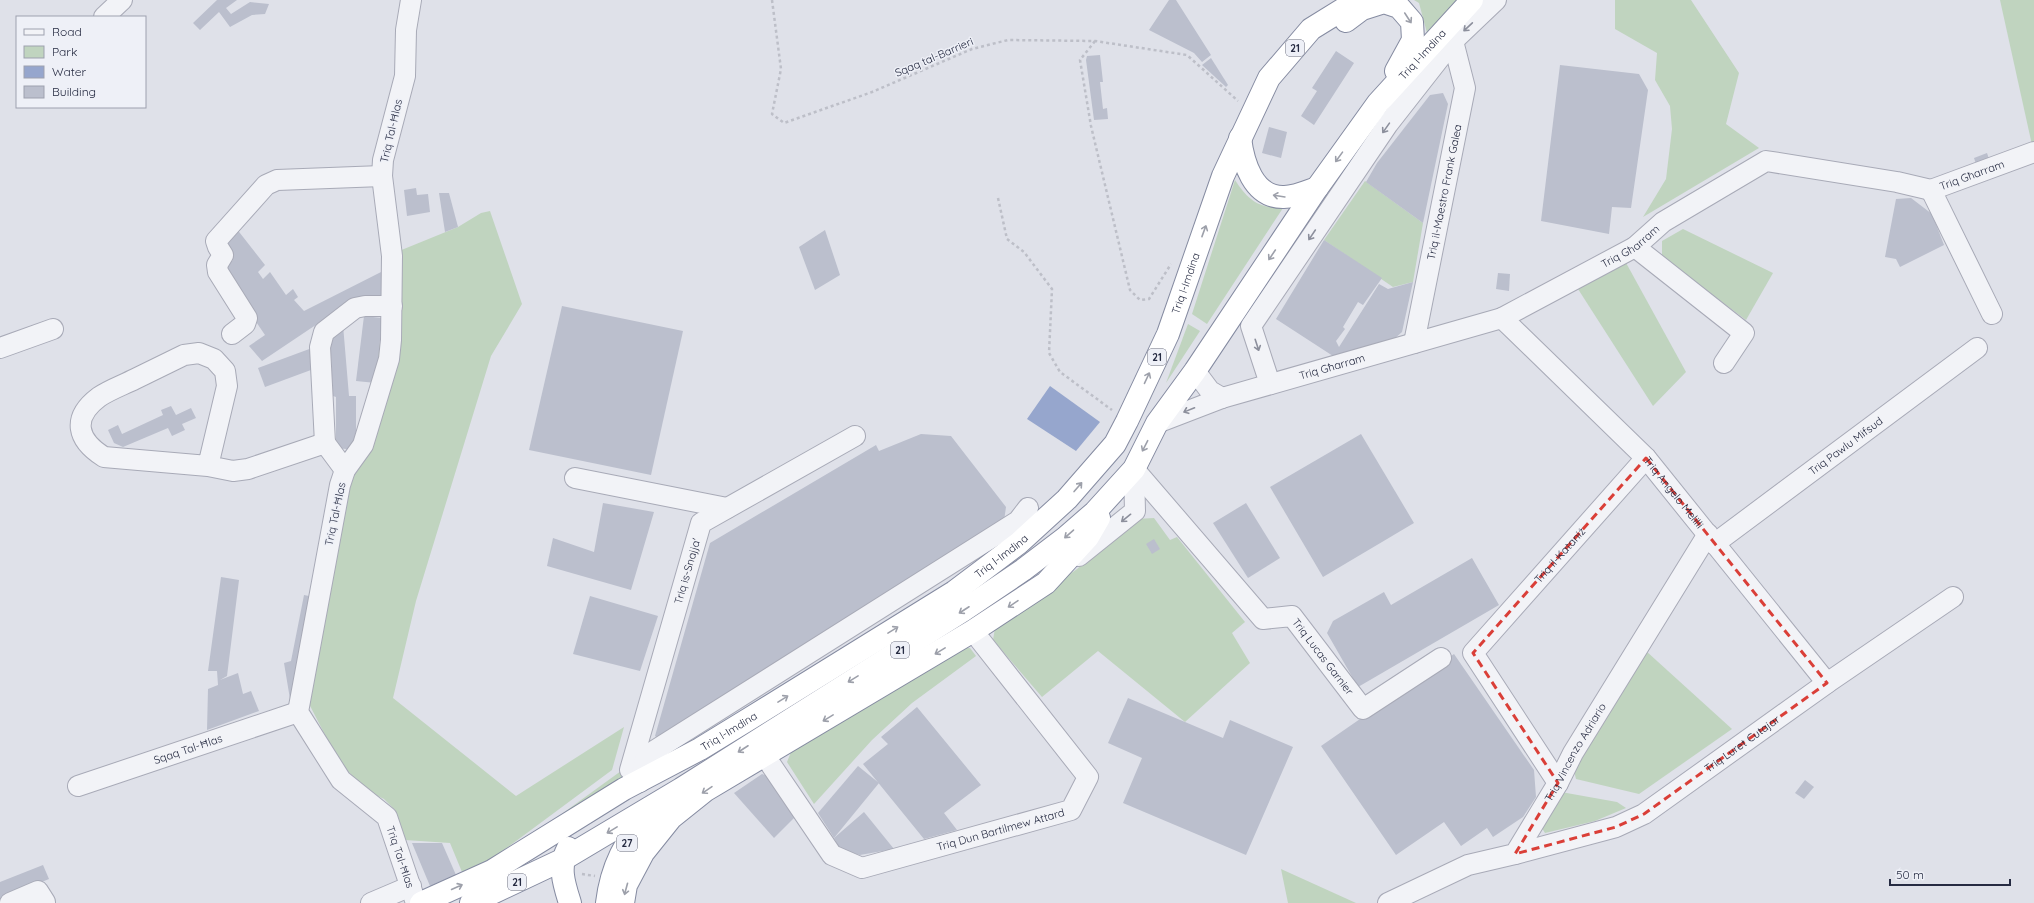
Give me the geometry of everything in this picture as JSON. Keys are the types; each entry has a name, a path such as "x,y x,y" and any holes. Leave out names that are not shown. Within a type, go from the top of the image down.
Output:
{"highway":[{"name":"Triq l-Imdina","path":"416,897 492,871 632,786 750,719 954,592 1019,543 1067,500 1115,444 1127,421 1168,334 1223,176 1269,78 1311,29 1358,0"},
{"name":"Triq l-Imdina","path":"471,903 563,870 670,795 964,610 1023,570 1065,538 1095,512 1134,469 1157,423 1195,372 1317,188 1378,103 1472,0"},
{"path":"1251,114 1307,51 1362,9 1384,2 1399,7 1412,22 1413,40 1378,103"},
{"path":"1240,138 1242,157 1248,172 1264,191 1283,197 1317,188"},
{"path":"622,903 626,885 643,853 672,818 706,790 973,631 1046,583 1088,537 1117,488"},
{"path":"570,903 563,870 575,838 598,819 750,719"},
{"name":"27","path":"607,903 611,878 624,848 646,819 670,795"}],"street":[{"path":"105,16 122,0"},
{"name":"Triq Tal-Ħlas","path":"411,0 406,30 405,76 383,160 382,176 391,242 392,306 391,340 388,359 363,445 345,470 340,485 298,712 341,780 387,817 416,897"},
{"path":"1270,384 1251,326 1388,124 1453,41 1496,0"},
{"name":"Triq il-Maestro Frank Galea","path":"1414,343 1466,88 1453,41"},
{"name":"Triq Għarram","path":"1157,423 1222,398 1502,318 1635,247 1663,222 1766,161 1897,182 1931,190 2034,152"},
{"path":"232,334 245,324 247,318 218,272 217,266 223,255 216,241 266,185 277,180 382,176"},
{"path":"1931,190 1992,314"},
{"path":"1635,247 1744,333 1724,363"},
{"path":"345,470 325,443 320,347 324,332 355,308 365,306 392,306"},
{"name":"Triq Angelo Melilli","path":"1502,318 1646,458 1827,683"},
{"path":"0,348 53,329"},
{"name":"Triq Pawlu Mifsud","path":"1711,539 1978,348"},
{"path":"208,466 227,386 224,371 214,359 199,352 184,355 100,397 88,407 80,422 83,437 91,449 104,457 208,466 233,471 248,469 325,443"},
{"path":"1195,372 1210,391 1222,398"},
{"name":"Triq is-Snajja'","path":"632,786 701,523 855,436"},
{"name":"Triq il-Kataniż","path":"1558,783 1473,652 1646,458"},
{"name":"Triq l-Imdina","path":"1046,583 1135,511 1134,469"},
{"name":"Triq Lucas Garnier","path":"1134,469 1263,619 1292,616 1363,709 1441,658"},
{"path":"575,478 727,508"},
{"path":"632,786 646,756 1018,521 1028,508"},
{"path":"990,539 1019,543"},
{"name":"Triq Vincenzo Adriario","path":"1515,854 1558,783 1573,753 1711,539"},
{"name":"Triq Luret Cutajar","path":"1515,854 1610,829 1644,814 1827,683 1953,597"},
{"name":"Triq Dun Bartilmew Attard","path":"764,756 832,855 862,868 1071,810 1088,777 973,631"},
{"name":"Sqaq Tal-Ħlas","path":"78,786 298,712"},
{"path":"1388,903 1468,865 1515,854"},
{"path":"10,903 38,891 45,902"},
{"name":"Triq l-Imdina","path":"371,903 416,897"}],"path":[{"name":"Sqaq tal-Barrieri","path":"772,0 781,69 772,114 784,123 872,92 972,49 1008,40 1095,41 1187,55 1251,114"},
{"path":"1095,41 1080,60 1091,126 1119,234 1130,290 1140,300 1149,299 1174,258 1198,248"},
{"path":"998,198 1007,239 1024,252 1052,289 1049,353 1060,372 1127,421"},
{"path":"563,870 579,874 611,878"}],"highlighted area":[{"path":"1646,458 1827,683 1644,814 1616,827 1515,854 1558,783 1473,653"}],"green space":[{"path":"1414,0 1459,0 1427,33 1419,3"},
{"path":"1615,0 1691,0 1739,73 1726,124 1759,148 1643,217 1666,179 1672,129 1670,106 1655,80 1657,53 1615,29"},
{"path":"2000,0 2034,0 2034,144 2032,145"},
{"path":"1235,180 1244,193 1254,202 1274,208 1283,208 1207,324 1192,314"},
{"path":"1365,181 1423,223 1413,282 1393,287 1324,240"},
{"path":"490,211 522,304 491,356 416,601 393,698 516,796 624,727 612,770 493,858 462,872 450,843 405,840 395,810 384,799 367,791 339,762 306,698 399,251 458,227 481,213"},
{"path":"1683,229 1773,273 1746,320 1662,257 1662,241"},
{"path":"1625,261 1686,372 1653,406 1578,289"},
{"path":"1188,324 1200,331 1166,383"},
{"path":"1154,518 1170,540 1177,537 1245,622 1232,633 1250,663 1185,722 1098,651 1042,697 993,640 995,628 1077,569 1136,519"},
{"path":"959,647 970,648 976,656 912,703 872,740 814,804 787,762 791,752"},
{"path":"1646,651 1732,729 1639,794 1576,779 1573,767"},
{"path":"621,771 623,775 619,790 584,810 559,816"},
{"path":"1561,792 1617,802 1626,808 1595,821 1545,833 1540,825"},
{"path":"1281,869 1356,903 1288,903"}],"water":[{"path":"1050,386 1100,422 1076,451 1027,419"}],"building":[{"path":"217,0 237,0 226,8 231,14 250,2 269,4 265,14 252,15 230,27 219,12 200,30 193,23"},
{"path":"1169,0 1176,0 1211,55 1202,62 1194,53 1149,30"},
{"path":"1336,51 1354,63 1314,125 1301,116 1317,91 1312,88"},
{"path":"1100,55 1103,82 1100,82 1103,109 1107,108 1108,119 1094,120 1086,60 1087,56"},
{"path":"1211,58 1228,85 1226,87 1202,65"},
{"path":"1560,65 1639,74 1648,90 1631,208 1612,207 1609,234 1541,221"},
{"path":"1443,93 1448,104 1423,223 1366,182 1377,163 1430,95"},
{"path":"1269,127 1287,132 1281,158 1262,153"},
{"path":"1987,153 1990,162 1977,167 1974,158"},
{"path":"416,188 417,195 428,194 430,212 407,216 404,190"},
{"path":"439,193 449,193 458,227 445,232"},
{"path":"1911,198 1932,214 1944,245 1900,267 1896,259 1885,257 1896,199"},
{"path":"236,228 265,265 258,272 263,279 270,272 286,295 293,289 298,297 294,300 304,311 385,270 385,296 353,300 262,361 249,346 265,335 221,270 233,260 220,244"},
{"path":"825,230 840,275 815,290 799,247"},
{"path":"1324,240 1382,278 1363,305 1358,302 1343,327 1345,329 1336,341 1339,347 1379,284 1388,289 1413,282 1402,332 1394,339 1333,356 1276,319"},
{"path":"1498,273 1510,274 1509,291 1496,289"},
{"path":"562,306 683,331 651,475 529,450"},
{"path":"364,316 382,318 376,383 356,381"},
{"path":"343,325 349,396 356,396 356,450 336,448 336,397 333,396 330,334"},
{"path":"312,348 319,367 265,387 258,368"},
{"path":"171,406 176,415 191,408 196,418 182,424 185,430 172,436 168,428 123,447 114,443 108,430 118,425 122,434 163,415 161,410"},
{"path":"921,434 951,436 1006,507 1004,521 660,740 655,736 710,543 876,445 879,451"},
{"path":"1361,434 1414,523 1323,577 1270,487"},
{"path":"603,503 654,512 631,590 547,566 553,538 594,552"},
{"path":"1246,503 1280,558 1248,578 1213,523"},
{"path":"1154,539 1160,549 1152,554 1146,544"},
{"path":"1472,558 1499,605 1358,687 1327,633 1333,621 1384,592 1391,605"},
{"path":"221,577 239,580 227,676 220,680 238,673 243,694 251,691 259,711 207,730 208,689 218,685 217,671 208,671"},
{"path":"304,595 314,597 293,698 290,699 284,663 291,661"},
{"path":"590,596 658,616 640,671 573,654"},
{"path":"1454,654 1534,770 1536,797 1523,817 1493,837 1487,828 1461,846 1444,822 1396,855 1321,746"},
{"path":"1128,698 1223,738 1230,720 1293,747 1246,855 1123,803 1142,758 1108,743"},
{"path":"917,707 981,785 944,813 957,830 924,839 863,764 888,744 881,737"},
{"path":"858,766 879,783 834,838 818,813"},
{"path":"762,774 770,777 796,816 774,838 734,793"},
{"path":"1805,780 1814,787 1804,799 1795,793"},
{"path":"864,812 894,849 860,855 840,849 834,838"},
{"path":"412,843 442,843 456,875 430,886"},
{"path":"43,865 49,879 0,899 0,882"}]}
